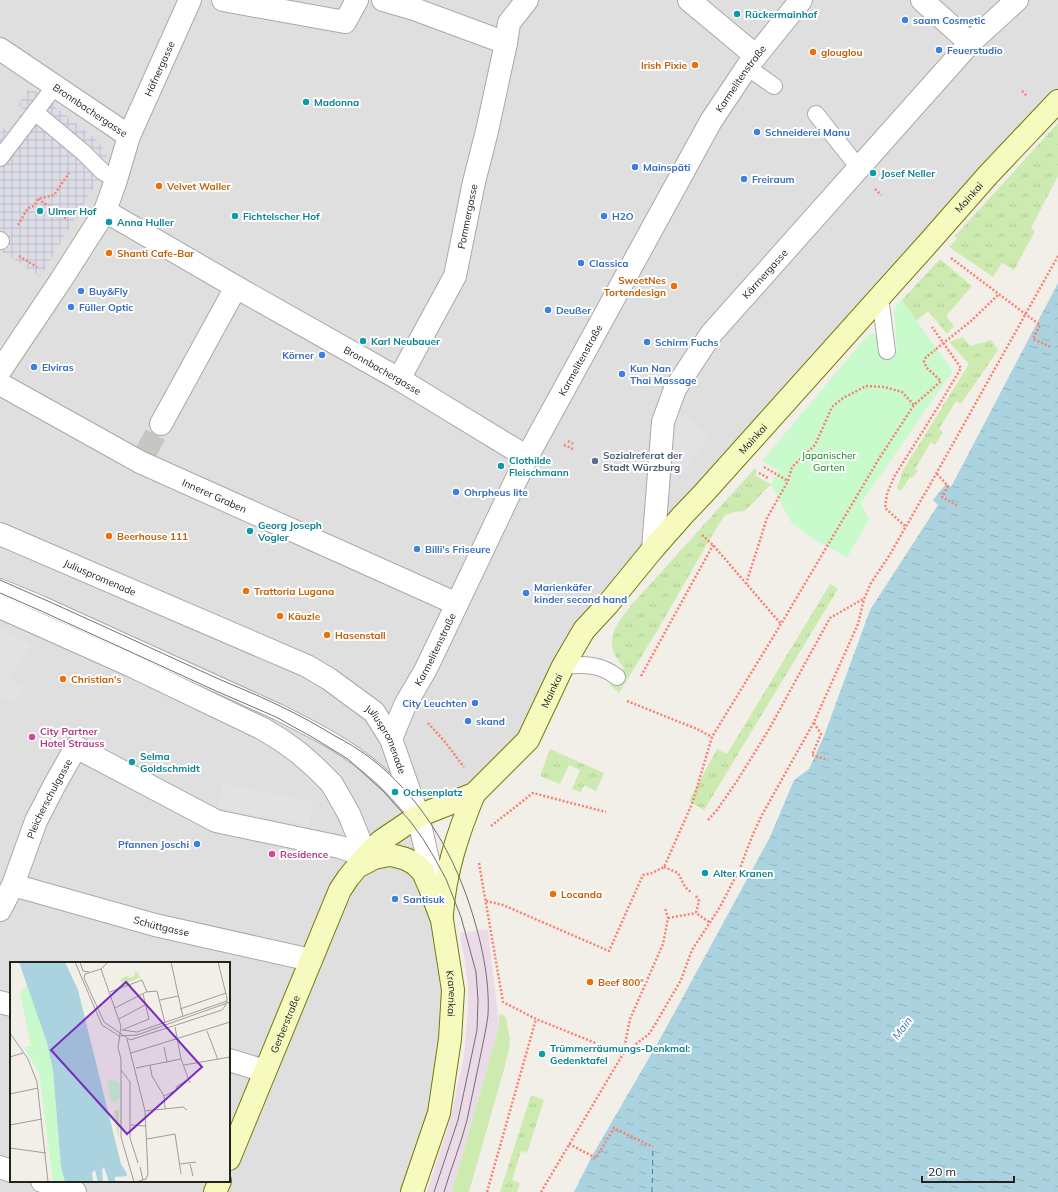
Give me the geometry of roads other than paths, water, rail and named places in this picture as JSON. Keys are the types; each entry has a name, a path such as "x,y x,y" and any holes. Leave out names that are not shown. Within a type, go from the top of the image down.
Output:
{"street":[{"name":"Häfnergasse","path":"129,136 190,0"},
{"path":"223,0 345,22 357,0"},
{"path":"383,0 414,9 506,43"},
{"name":"Pommergasse","path":"399,379 455,276 474,182 487,131 506,43 509,23 527,0"},
{"path":"689,0 751,61"},
{"name":"Karmelitenstraße","path":"391,739 405,705 426,669 527,457 711,121 751,61 801,0"},
{"path":"922,0 970,43"},
{"name":"Kärrnergasse","path":"653,549 663,422 675,389 711,334 970,43 1017,0"},
{"name":"Bronnbachergasse","path":"0,49 129,136 105,211 399,379 527,457"},
{"name":"Mainkai","path":"442,920 444,892 451,859 461,827 474,794 528,740 564,666 584,630 608,604 682,516 880,297 988,174 1058,101"},
{"path":"0,371 105,211"},
{"path":"161,424 236,287"},
{"name":"Innerer Graben","path":"0,384 143,458 457,604"},
{"name":"Juliuspromenade","path":"0,534 307,666 334,682 374,712 391,739 418,816"},
{"path":"0,607 132,666 263,729 281,740 316,768 332,784 349,814 366,856"},
{"name":"Pleicherschulgasse","path":"0,910 12,885 36,821 76,747 216,821 340,848 366,856"},
{"name":"Mainkai","path":"418,816 474,794"},
{"name":"Gerberstraße","path":"230,1157 340,890 366,856 381,841 418,816"},
{"name":"Kranenkai","path":"412,1192 439,1112 450,1040 453,990 442,920 418,816"},
{"name":"Gerberstraße","path":"340,890 361,865 368,861 383,856 395,856 406,859 415,864 423,872 442,920"},
{"name":"Schüttgasse","path":"12,885 155,925 311,960"},
{"path":"0,1002 10,1005"},
{"path":"230,1060 265,1071"},
{"path":"0,1167 10,1171"},
{"path":"45,1182 75,1192"},
{"path":"215,1192 220,1182"}],"lane":[{"path":"751,61 774,86"},
{"path":"2,155 55,86"},
{"path":"816,114 859,168"},
{"path":"41,117 103,172 116,180"},
{"path":"880,297 887,351"},
{"name":"Juliuspromenade","path":"0,587 41,604 278,712 315,731 352,753 382,777 418,816"},
{"path":"564,666 581,664 595,666 618,677"}],"water":[{"name":"Main","path":"1058,283 1058,1192 574,1192 592,1156 660,1039 770,837 794,780 809,769 824,736 870,610 938,505 933,500 946,484 951,487"}],"tunnel":[{"path":"145,454 161,424"}],"tram line":[{"path":"0,580 209,675 270,701 308,720 348,743 369,757 387,772 403,788 431,824 453,863 470,906 478,932 488,988 488,1015 467,1120 444,1192"},
{"path":"0,593 276,717 312,737 348,759 384,792 410,821 423,839 446,879 461,917 476,972 478,1000 477,1030 458,1120 434,1192"}],"place":[{"name":"Rückermainhof","path":"737,14"},
{"name":"saam Cosmetic","path":"905,20"},
{"name":"Feuerstudio","path":"939,50"},
{"name":"glouglou","path":"813,52"},
{"name":"Irish Pixie","path":"695,65"},
{"name":"Madonna","path":"306,102"},
{"name":"Schneiderei Manu","path":"757,132"},
{"name":"Mainspäti","path":"635,167"},
{"name":"Josef Neller","path":"873,173"},
{"name":"Freiraum","path":"744,179"},
{"name":"Velvet Waller","path":"159,186"},
{"name":"Ulmer Hof","path":"40,211"},
{"name":"Fichtelscher Hof","path":"235,216"},
{"name":"H2O","path":"604,216"},
{"name":"Anna Huller","path":"109,222"},
{"name":"Shanti Cafe-Bar","path":"109,253"},
{"name":"Classica","path":"581,263"},
{"name":"SweetNes Tortendesign","path":"674,286"},
{"name":"Buy&Fly","path":"81,291"},
{"name":"Füller Optic","path":"71,307"},
{"name":"Deußer","path":"548,310"},
{"name":"Karl Neubauer","path":"363,341"},
{"name":"Schirm Fuchs","path":"647,342"},
{"name":"Körner","path":"322,355"},
{"name":"Elviras","path":"34,367"},
{"name":"Kun Nan Thai Massage","path":"622,374"},
{"name":"Sozialreferat der Stadt Würzburg","path":"595,461"},
{"name":"Clothilde Fleischmann","path":"501,466"},
{"name":"Ohrpheus lite","path":"456,492"},
{"name":"Georg Joseph Vogler","path":"250,531"},
{"name":"Beerhouse 111","path":"109,536"},
{"name":"Billi's Friseure","path":"417,549"},
{"name":"Trattoria Lugana","path":"246,591"},
{"name":"Marienkäfer kinder second hand","path":"526,593"},
{"name":"Käuzle","path":"280,616"},
{"name":"Hasenstall","path":"327,635"},
{"name":"Christian's","path":"63,679"},
{"name":"City Leuchten","path":"475,703"},
{"name":"skand","path":"468,721"},
{"name":"City Partner Hotel Strauss","path":"32,737"},
{"name":"Selma Goldschmidt","path":"132,762"},
{"name":"Ochsenplatz","path":"395,792"},
{"name":"Pfannen Joschi","path":"197,844"},
{"name":"Residence","path":"272,854"},
{"name":"Alter Kranen","path":"705,873"},
{"name":"Locanda","path":"553,894"},
{"name":"Santisuk","path":"395,899"},
{"name":"Beef 800°","path":"590,982"},
{"name":"Trümmerräumungs-Denkmal: Gedenktafel","path":"542,1054"}],"park label":[{"name":"Japanischer Garten","path":"829,460"}]}
